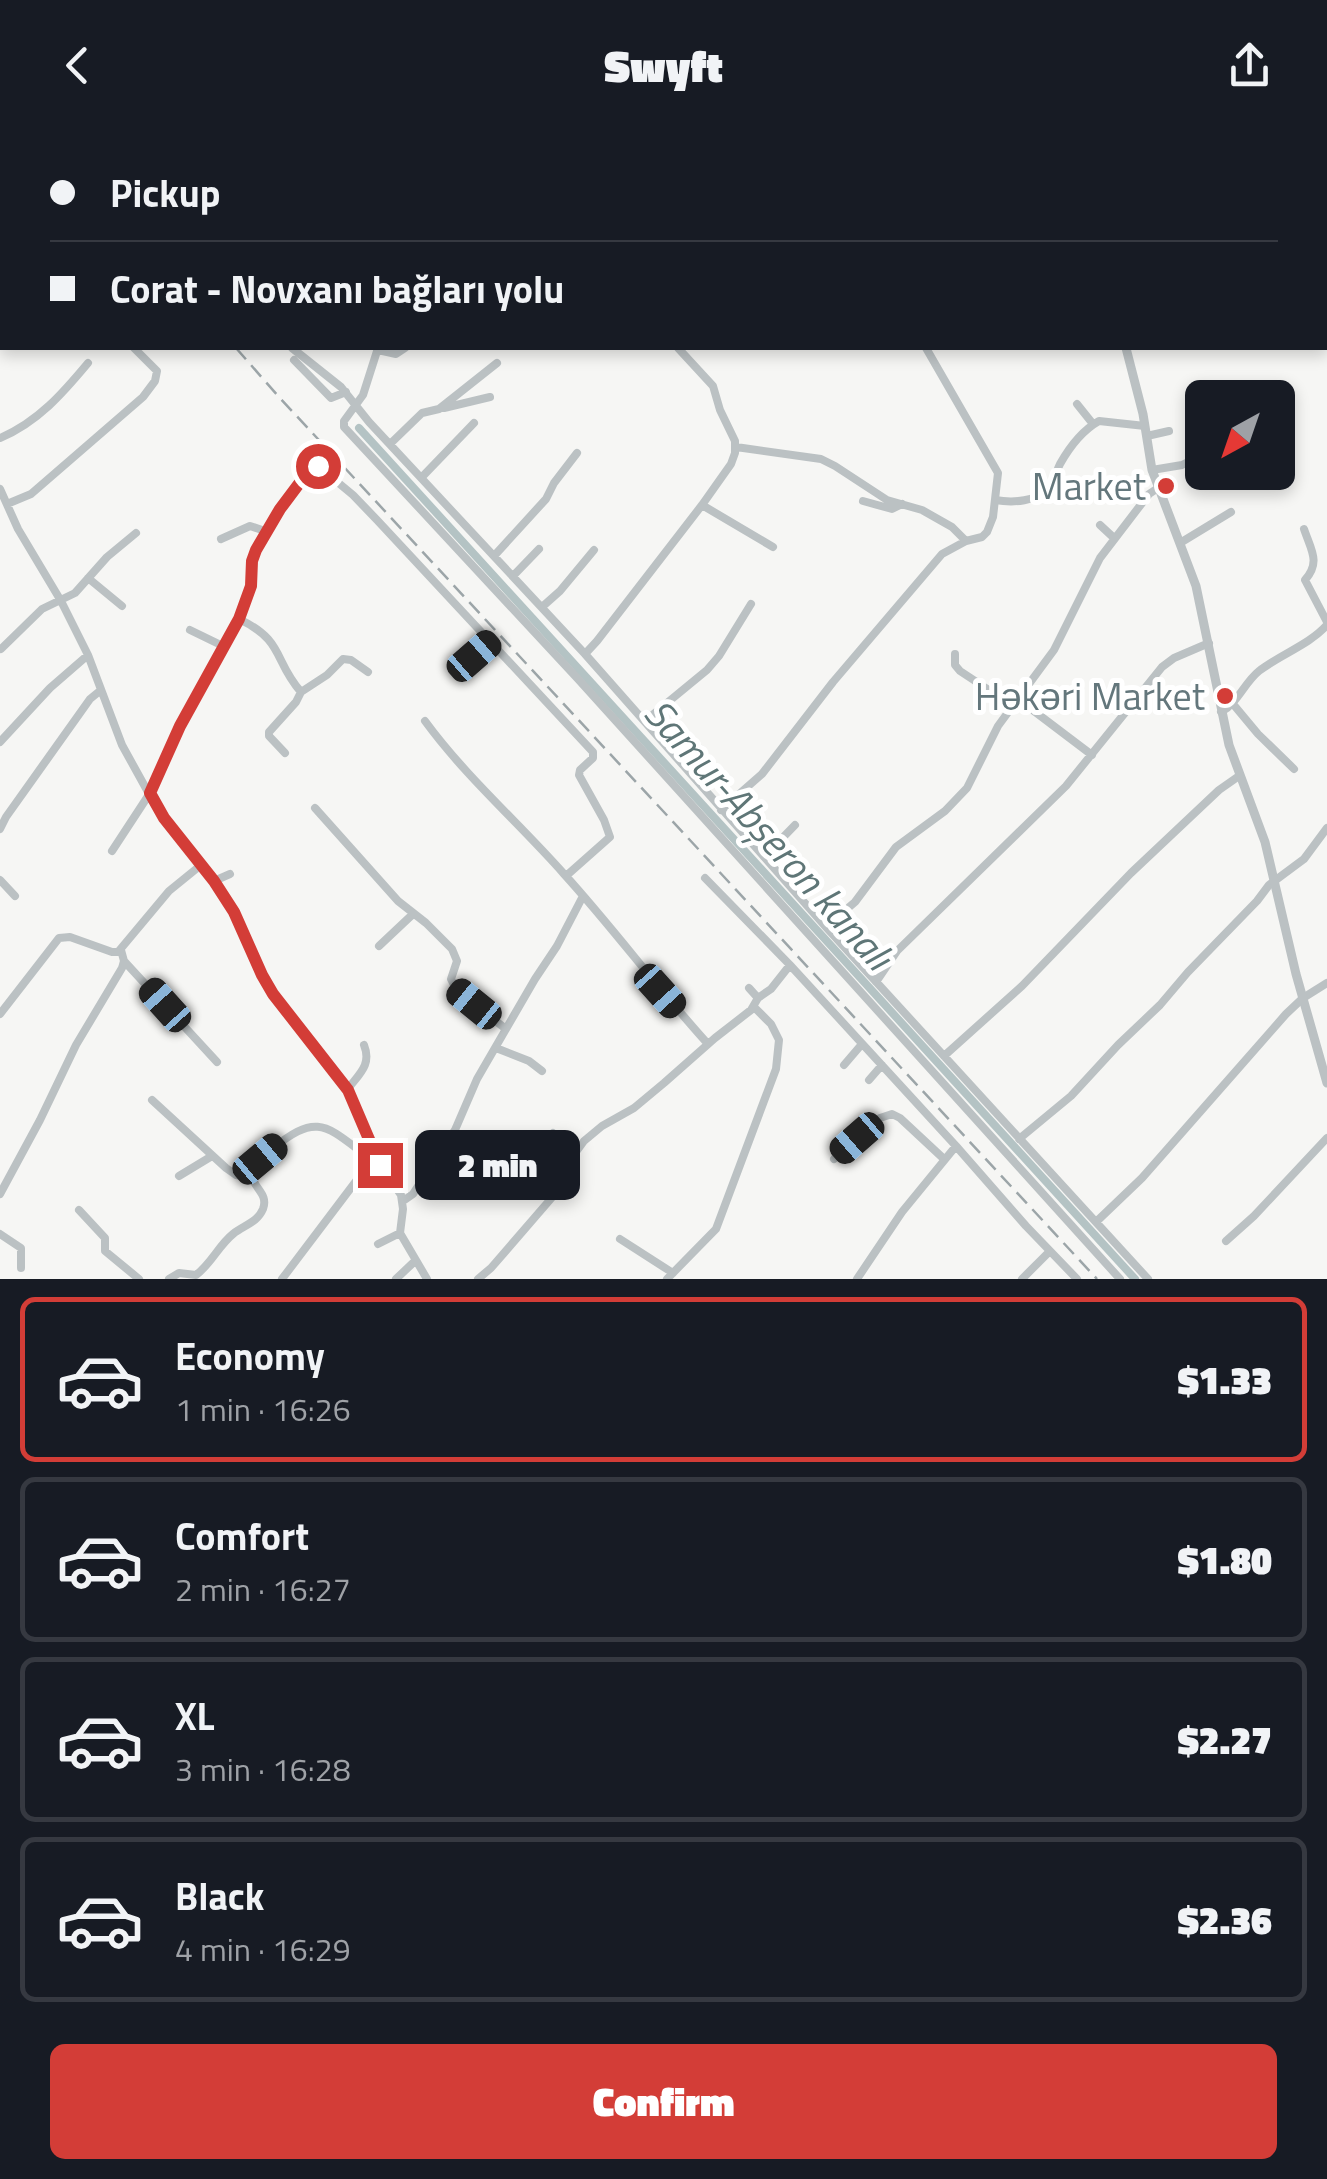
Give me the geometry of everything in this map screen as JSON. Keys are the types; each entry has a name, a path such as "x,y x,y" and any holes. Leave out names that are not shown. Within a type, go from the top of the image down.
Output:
{"street":[{"path":"6,504 31,494 143,397 157,371 136,350"},
{"path":"294,350 346,392 1148,1279"},
{"path":"378,350 365,389 344,427 578,679 1120,1279"},
{"path":"584,654 731,464 736,447 713,386 680,350"},
{"path":"721,810 762,774 833,682 942,554 966,541 982,538 987,532 998,480 995,467 927,350"},
{"path":"1126,350 1152,470 1196,586 1221,712 1239,776 1262,829 1327,1083"},
{"path":"294,360 331,398 346,392"},
{"path":"0,438 56,401 88,363"},
{"path":"439,409 498,363"},
{"path":"390,444 422,412 490,396"},
{"path":"1077,404 1093,424"},
{"path":"995,500 1014,502 1045,492 1068,453 1093,424 1107,421 1146,431 1168,431"},
{"path":"422,477 474,423"},
{"path":"736,447 821,460 878,495 922,510 966,541"},
{"path":"494,556 546,499 577,453"},
{"path":"1152,470 1185,464"},
{"path":"112,851 150,793 180,726 239,619 251,586 252,561 265,531 310,469 318,466 352,495 594,754 579,776 610,837 566,876"},
{"path":"826,927 856,902 896,848 945,811 967,788 992,736 1054,650 1095,566 1158,488"},
{"path":"1,492 24,542 61,601 88,655 122,745 164,818 234,912 273,994 348,1090 374,1159 403,1200 400,1232 427,1279"},
{"path":"863,501 892,509 902,504"},
{"path":"702,505 773,547"},
{"path":"1180,543 1230,512"},
{"path":"1100,525 1114,538"},
{"path":"220,539 250,526 265,531"},
{"path":"1221,712 1233,704 1256,673 1311,639 1327,624 1305,580 1315,564 1304,529"},
{"path":"1,649 42,609 75,592 136,533"},
{"path":"512,576 539,549"},
{"path":"542,607 594,550"},
{"path":"88,578 122,606"},
{"path":"645,721 707,670 751,604"},
{"path":"239,619 268,638 301,692"},
{"path":"190,630 225,647"},
{"path":"459,669 490,642"},
{"path":"876,982 898,951 1066,786 1162,666 1209,643"},
{"path":"955,654 960,671 1015,702 1092,756"},
{"path":"0,742 50,688 88,655"},
{"path":"285,754 269,732 301,692 327,675 343,658 368,672"},
{"path":"0,829 90,699 101,690"},
{"path":"1233,704 1294,769"},
{"path":"425,721 464,770 566,876 708,1044"},
{"path":"683,765 701,749"},
{"path":"944,1056 1022,986 1144,861 1239,776"},
{"path":"315,808 398,901 456,955 451,978 457,991 506,1029"},
{"path":"764,857 795,825"},
{"path":"1019,1139 1071,1096 1276,878 1301,862 1327,828"},
{"path":"0,1014 59,938 70,937 112,952 121,950 169,891 201,865"},
{"path":"214,881 230,874"},
{"path":"705,878 790,965 1077,1279"},
{"path":"0,880 15,896"},
{"path":"403,1200 412,1194 451,1136 472,1089 583,896"},
{"path":"379,946 413,914"},
{"path":"121,950 124,961 217,1062"},
{"path":"0,1194 124,961"},
{"path":"478,1279 555,1194 573,1156 594,1132 634,1108 756,1003 790,965"},
{"path":"1096,1222 1142,1178 1286,1014 1327,983"},
{"path":"620,1239 670,1276 716,1229 780,1049 750,988"},
{"path":"844,1064 862,1044"},
{"path":"348,1090 366,1064 364,1046"},
{"path":"496,1048 529,1061 542,1071"},
{"path":"869,1080 882,1065"},
{"path":"152,1100 236,1175 252,1178"},
{"path":"834,1158 880,1118 892,1114 944,1158"},
{"path":"170,1279 175,1274 196,1275 233,1234 256,1219 264,1200 252,1172 260,1159 307,1126 322,1127 374,1159"},
{"path":"553,1133 573,1156"},
{"path":"1226,1242 1327,1138"},
{"path":"857,1279 902,1212 956,1146"},
{"path":"179,1176 212,1156"},
{"path":"282,1279 374,1159"},
{"path":"79,1210 104,1236 105,1251 139,1279"},
{"path":"378,1244 400,1232"},
{"path":"0,1234 21,1248 21,1268"},
{"path":"1022,1279 1050,1252"},
{"path":"396,1279 415,1262"}],"waterway":[{"name":"Samur-Abşeron kanalı","path":"359,428 1135,1279"}],"railway":[{"path":"238,350 1097,1279"}],"place":[{"name":"Market","path":"1166,486"},
{"name":"Həkəri Market","path":"1225,696"}],"route":[{"path":"318,466 310,469 291,492 265,531 252,561 251,586 239,619 180,726 150,793 234,912 273,994 348,1090 380,1165"}]}
